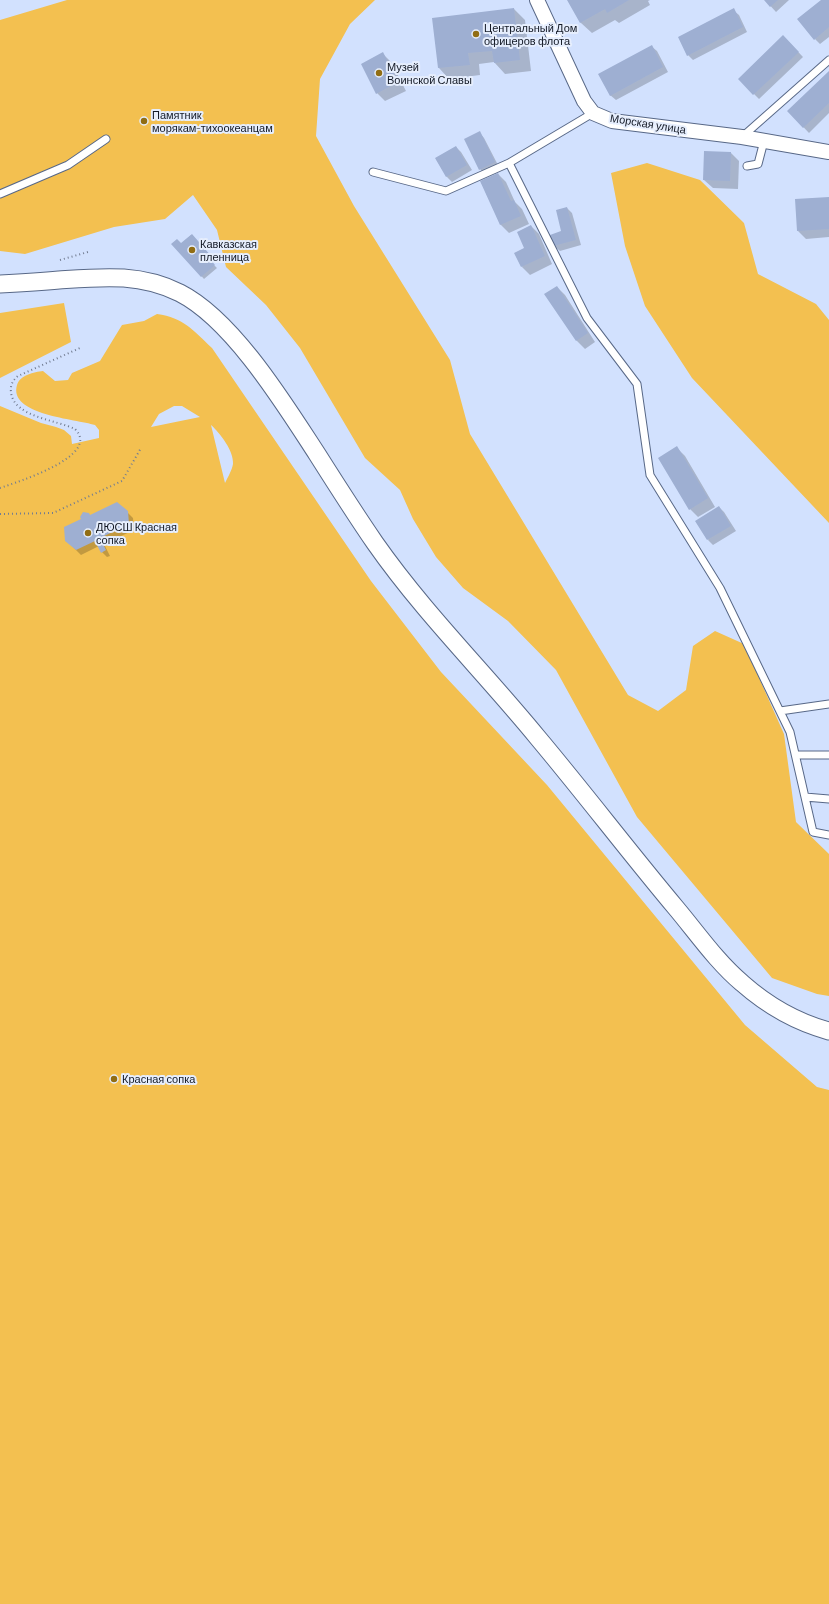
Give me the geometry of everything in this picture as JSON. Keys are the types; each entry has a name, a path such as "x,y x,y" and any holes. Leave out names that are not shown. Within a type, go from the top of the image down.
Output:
{"street":[{"name":"Морская улица","path":"537,0 584,101 593,112 612,121 742,137 829,152"},
{"path":"2,285 98,277 133,278 165,286 198,304 220,324 259,370 288,410 360,520 399,576 452,640 536,735 653,881 724,965 740,982 788,1016 810,1026 829,1031"}],"lane":[{"path":"742,137 829,60"},
{"path":"372,172 446,191 509,163 593,112"},
{"path":"0,194 68,165 106,139"},
{"path":"747,166 758,164 764,141"},
{"path":"509,163 587,318 637,384 650,475 720,588 790,732 814,832 829,835"},
{"path":"780,711 829,704"},
{"path":"796,755 829,755"},
{"path":"806,797 829,799"}],"path":[{"path":"60,260 88,252"},
{"path":"0,488 36,474 68,459 73,456 80,446 81,437 75,429 25,411 14,402 10,391 12,382 17,377 54,358 80,348"},
{"path":"0,514 52,513 122,481 142,448"}],"shaded area":[{"path":"67,0 375,0 350,24 320,79 316,136 354,206 450,360 470,434 628,695 658,711 686,690 693,646 715,631 744,644 784,734 796,822 829,854 829,996 817,994 772,978 637,817 556,670 508,621 463,588 436,557 413,519 400,490 365,458 300,348 266,305 226,267 217,230 193,195 165,219 114,227 25,254 0,251 0,20"},
{"path":"647,163 700,180 744,223 758,274 816,304 829,320 829,523 692,378 645,306 625,246 611,173"},
{"path":"64,303 71,342 0,378 0,313"},
{"path":"157,314 174,318 188,326 212,348 371,581 441,672 547,785 745,1025 817,1087 829,1090 829,1604 0,1604 0,406 41,423 64,430 71,436 72,444 99,438 99,430 95,425 46,414 23,403 17,395 17,385 24,376 43,371 55,381 68,380 72,373 100,361 122,325 144,321","holes":["174,406 182,406 200,417 151,427 159,414","211,425 226,443 233,459 232,469 225,483"]}],"building":[{"path":"567,0 629,0 607,13 605,9 580,23"},
{"path":"764,0 778,0 770,7"},
{"path":"821,0 829,0 829,27 814,40 797,19"},
{"name":"Центральный Дом офицеров флота","path":"514,8 520,60 494,63 492,51 468,53 470,65 438,68 432,18"},
{"path":"734,8 743,27 687,56 678,37"},
{"path":"783,35 799,52 753,95 738,79"},
{"path":"652,45 663,67 610,96 598,74"},
{"name":"Музей Воинской Славы","path":"383,52 398,82 376,94 361,64"},
{"path":"829,71 829,103 803,128 787,111"},
{"path":"480,131 495,162 479,170 464,139"},
{"path":"456,146 467,165 446,177 435,158"},
{"path":"704,151 731,152 730,181 703,180"},
{"path":"498,173 511,201 514,200 521,216 500,225 480,181"},
{"path":"829,197 829,229 797,231 795,199"},
{"path":"567,207 576,240 553,246 550,235 561,231 556,210"},
{"path":"531,225 545,256 521,267 514,253 524,248 517,232"},
{"name":"Кавказская пленница","path":"192,234 212,257 210,259 215,265 201,277 171,244 177,239 181,243"},
{"path":"557,286 588,333 576,341 544,294"},
{"path":"677,446 708,498 689,510 658,458"},
{"name":"ДЮСШ Красная сопка","path":"117,502 128,511 129,524 100,538 106,550 101,553 95,541 76,550 65,541 64,527 81,519 80,517 83,512 89,513 90,515"},
{"path":"719,506 731,526 707,540 695,521"}],"place":[{"name":"Центральный Дом офицеров флота","path":"476,34"},
{"name":"Музей Воинской Славы","path":"379,73"},
{"name":"Памятник морякам-тихоокеанцам","path":"144,121"},
{"name":"Кавказская пленница","path":"192,250"},
{"name":"ДЮСШ Красная сопка","path":"88,533"},
{"name":"Красная сопка","path":"114,1079"}]}
